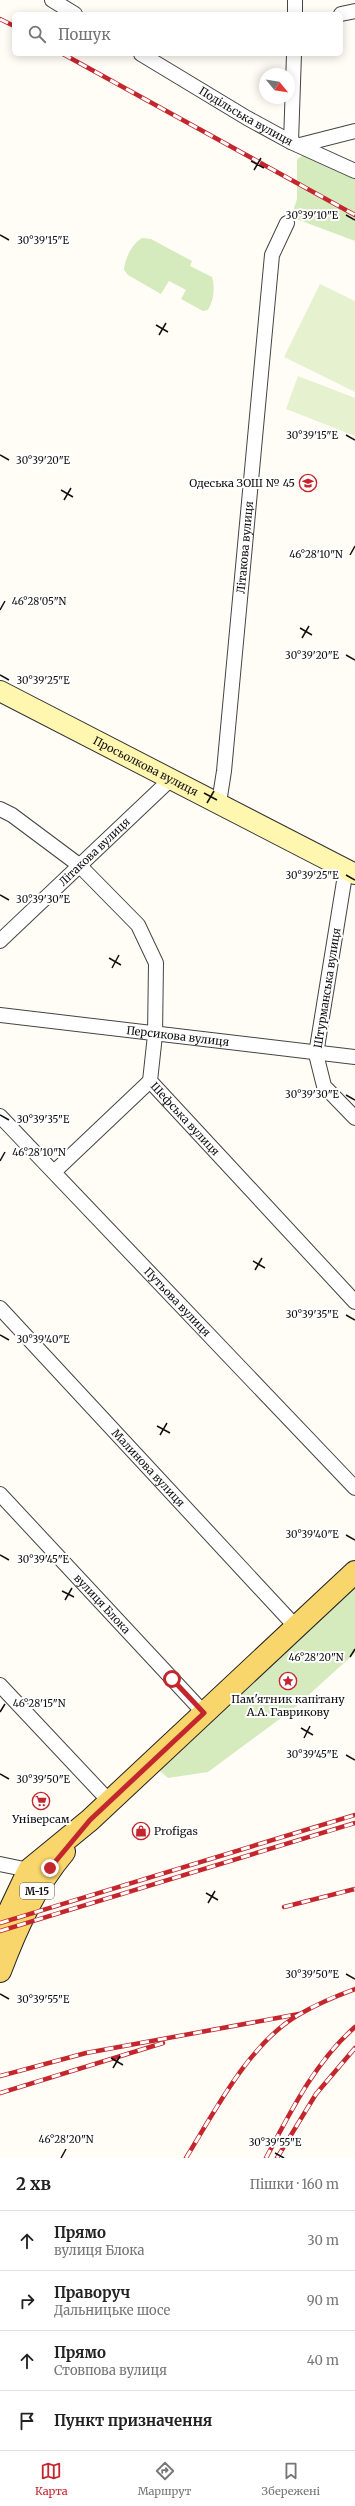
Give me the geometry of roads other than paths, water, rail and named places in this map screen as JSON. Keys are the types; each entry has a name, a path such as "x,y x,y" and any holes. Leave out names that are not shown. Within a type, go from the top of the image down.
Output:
{"main road":[{"name":"М-15","path":"0,1931 29,1870 110,1802 355,1572"},
{"name":"М-15","path":"0,1971 23,1916 50,1868 90,1820"}],"street":[{"path":"52,0 72,12"},
{"path":"295,0 295,12"},
{"path":"343,14 355,11"},
{"name":"Подільська вулиця","path":"144,56 296,144 355,171"},
{"path":"294,56 296,144 355,131"},
{"name":"Літакова вулиця","path":"219,803 272,255 287,223"},
{"name":"Просьолкова вулиця","path":"0,691 172,778 350,872"},
{"name":"Літакова вулиця","path":"0,941 172,778"},
{"name":"Шефська вулиця","path":"0,809 12,815 79,865 138,925 156,963 155,1035 150,1081 355,1302"},
{"name":"Штурманська вулиця","path":"350,872 316,1054 324,1086 355,1118"},
{"name":"Персикова вулиця","path":"0,1015 155,1035 355,1058"},
{"path":"54,1172 150,1081"},
{"name":"Путьова вулиця","path":"0,1116 355,1488"},
{"name":"Малинова вулиця","path":"0,1308 296,1627"},
{"name":"вулиця Блока","path":"0,1494 204,1713"},
{"path":"0,1685 110,1802"},
{"path":"0,1864 29,1870"}],"railway":[{"path":"0,19 12,25"},
{"path":"67,56 355,215"},
{"path":"0,1923 355,1815"},
{"path":"0,1931 355,1823"},
{"path":"284,1907 355,1889"},
{"path":"186,2158 235,2079 265,2042 282,2026 300,2014 327,2000 355,1989"},
{"path":"0,2076 86,2053 299,2014"},
{"path":"266,2158 295,2105 316,2071 355,2027"},
{"path":"0,2093 163,2043"},
{"path":"277,2158 316,2094 355,2048"}],"place":[{"name":"Одеська ЗОШ № 45","path":"308,483"},
{"name":"Пам'ятник капітану А.А. Гаврикову","path":"288,1681"},
{"name":"Універсам","path":"41,1801"},
{"name":"Profigas","path":"141,1831"}]}
